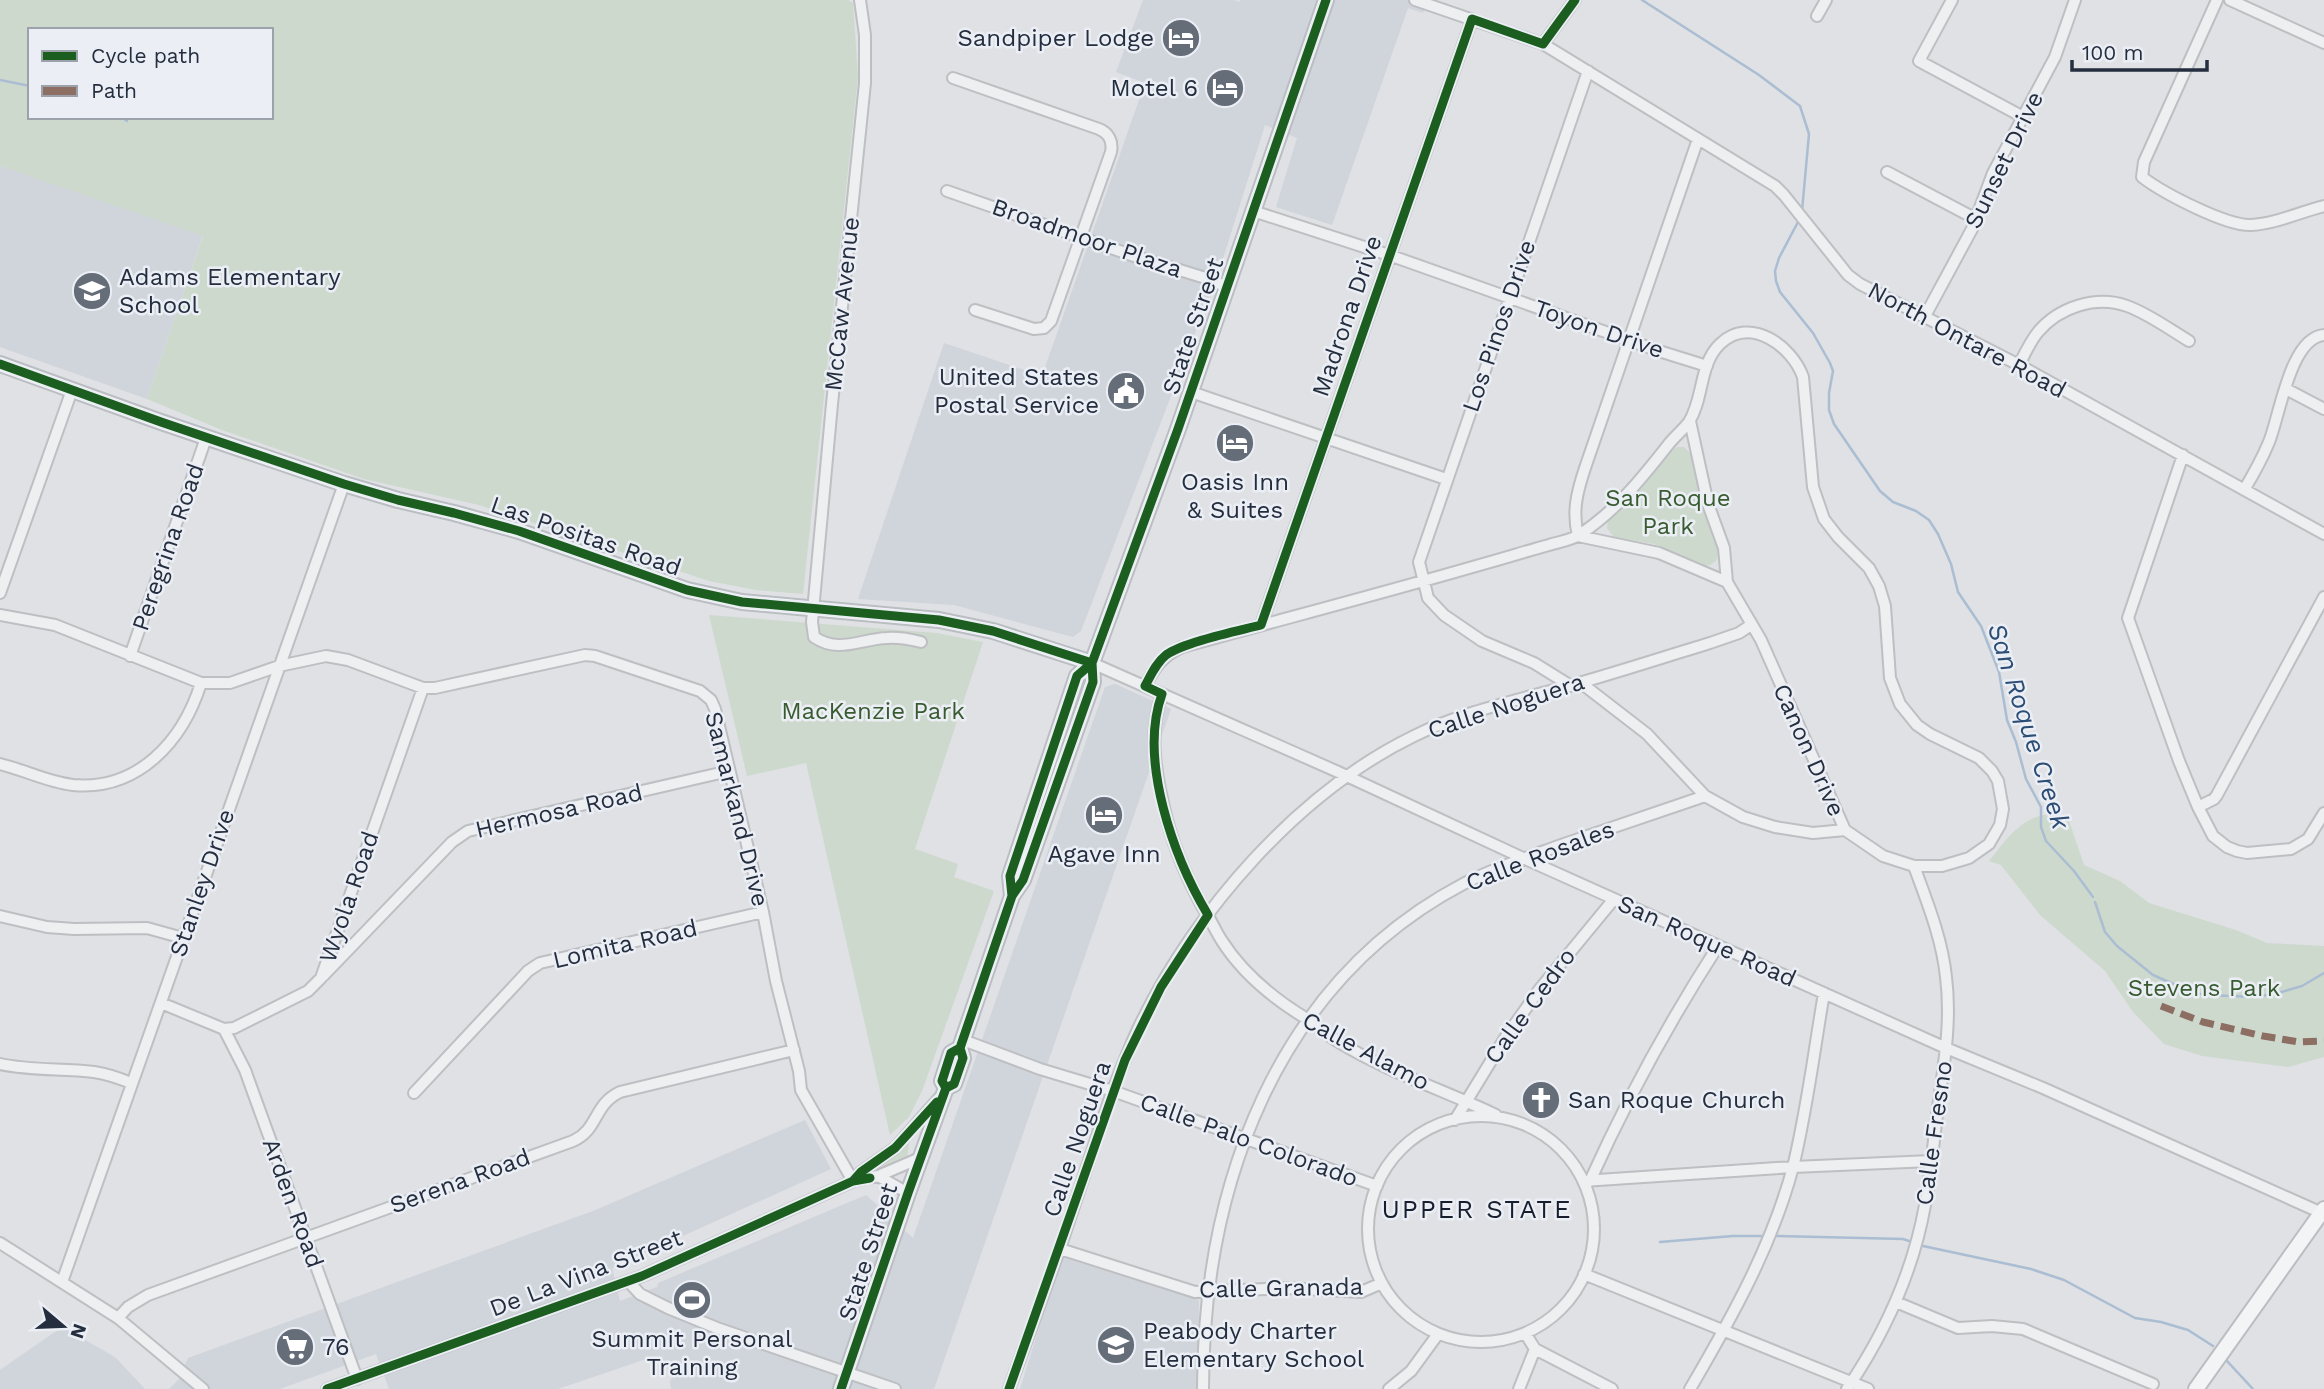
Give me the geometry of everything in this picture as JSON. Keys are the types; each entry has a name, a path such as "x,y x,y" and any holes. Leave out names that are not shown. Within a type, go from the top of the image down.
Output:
{"main road":[{"name":"State Street","path":"841,1389 920,1158 946,1090 954,1084 963,1058 961,1044 1012,896 1010,876 1077,676 1092,663 1191,392 1326,0"},
{"name":"Las Positas Road","path":"0,364 344,484 519,531 699,593 742,602 969,625 1092,663"},
{"path":"2196,1389 2323,1212"}],"street":[{"name":"McCaw Avenue","path":"860,0 865,35 865,83 812,607 814,637 824,644 851,644 884,638 906,638 921,642"},
{"name":"North Ontare Road","path":"1415,0 1543,44 1775,186 1848,275 1872,292 2019,365 2324,534"},
{"path":"1543,44 1575,0"},
{"path":"1817,16 1826,0"},
{"path":"1952,0 1919,61 2023,117"},
{"name":"Sunset Drive","path":"1924,316 1976,219 1987,184 2055,57 2075,0"},
{"path":"2217,0 2144,162 2142,177 2192,206 2242,225 2260,224 2324,206"},
{"path":"2230,0 2260,8 2324,43"},
{"name":"Madrona Drive","path":"1261,625 1472,19"},
{"name":"Los Pinos Drive","path":"1423,582 1419,556 1588,71"},
{"path":"953,78 1099,129 1107,134 1111,143 1111,152 1048,325 1034,330 975,310"},
{"path":"1578,536 1574,508 1576,494 1699,139"},
{"path":"1887,172 1976,219"},
{"name":"Broadmoor Plaza","path":"947,191 1226,287"},
{"name":"Toyon Drive","path":"1253,211 1707,366"},
{"path":"2019,365 2031,341 2049,321 2069,309 2092,303 2106,302 2127,306 2189,341"},
{"name":"Canon Drive","path":"1145,687 1154,668 1168,653 1182,647 1423,582 1578,536 1633,489 1690,421 1707,366 1719,345 1734,336 1752,333 1769,338 1787,349 1795,358 1803,377 1813,487 1817,503 1824,519 1845,545 1869,568 1879,586 1885,606 1887,652 1894,691 1917,725 1979,758 1998,781 2003,814 1996,835 1985,848 1956,863 1913,866 1883,856 1845,830 1761,640 1727,582 1724,548 1708,504 1690,421"},
{"path":"2244,490 2270,441 2291,371 2302,349 2314,338 2324,335"},
{"path":"2286,389 2324,409"},
{"path":"0,593 72,390"},
{"path":"1191,392 1446,479"},
{"name":"Peregrina Road","path":"130,656 206,438"},
{"path":"2183,455 2128,618 2198,807 2217,840 2237,851 2247,853 2282,851 2300,845 2314,831 2324,813"},
{"name":"Stanley Drive","path":"62,1282 344,484"},
{"name":"Canon Drive","path":"1578,536 1659,552 1727,582"},
{"path":"1423,582 1431,603 1460,627 1482,641 1576,684 1647,734 1705,796 1743,817 1776,827 1813,833 1845,830"},
{"path":"2198,807 2217,795 2324,597"},
{"path":"0,615 55,625 201,684 189,715 169,745 146,766 118,780 74,785 0,764"},
{"name":"Calle Noguera","path":"1009,1389 1113,1091 1139,1028 1161,987 1208,915 1269,844 1318,799 1347,777 1387,751 1439,724 1710,643 1739,633 1751,625"},
{"name":"Samarkand Drive","path":"201,684 230,683 279,666 326,656 348,660 423,688 435,688 585,655 606,658 700,691 708,697 715,709 803,1095 853,1181"},
{"name":"San Roque Road","path":"1092,663 1946,1048 2323,1212"},
{"name":"Wyola Road","path":"224,1029 234,1028 308,991 321,978 423,688"},
{"name":"Calle Alamo","path":"1162,694 1157,706 1154,742 1160,787 1178,856 1193,891 1222,941 1251,976 1288,1009 1337,1041 1502,1118"},
{"name":"Hermosa Road","path":"321,978 452,842 468,831 729,771"},
{"name":"Calle Rosales","path":"1203,1389 1207,1292 1222,1214 1245,1138 1270,1082 1307,1020 1362,957 1411,917 1465,884 1523,859 1705,796"},
{"name":"Calle Fresno","path":"1849,1385 1868,1358 1896,1302 1917,1241 1925,1204 1946,1048 1948,1002 1942,952 1913,866"},
{"name":"Calle Cedro","path":"1455,1119 1505,1038 1539,990 1614,899"},
{"name":"Lomita Road","path":"414,1093 528,971 540,963 763,912"},
{"path":"0,916 47,927 147,928 183,938"},
{"path":"1587,1181 1640,1077 1718,946"},
{"path":"1690,1389 1724,1332 1765,1246 1793,1167 1824,993"},
{"path":"161,1003 224,1029"},
{"name":"Arden Road","path":"224,1029 245,1070 357,1379"},
{"name":"Calle Palo Colorado","path":"961,1044 1113,1091 1377,1186"},
{"name":"Serena Road","path":"118,1318 128,1307 148,1295 578,1139 590,1128 602,1104 620,1092 794,1050"},
{"path":"0,1064 30,1069 92,1072 131,1083"},
{"name":"De La Vina Street","path":"853,1181 861,1172 895,1148 946,1090"},
{"path":"1474,1116 1502,1118 1531,1128 1556,1144 1587,1181 1593,1220 1592,1248 1584,1274 1570,1298 1550,1319 1525,1333 1504,1340 1482,1342 1459,1340 1438,1334 1405,1314 1381,1283 1371,1256 1368,1228 1372,1200 1390,1162 1410,1142 1433,1127 1474,1116"},
{"name":"De La Vina Street","path":"327,1389 628,1281 853,1181 878,1176 920,1158"},
{"path":"1587,1181 1931,1161"},
{"path":"878,1176 908,1193"},
{"path":"0,1243 118,1318 203,1389"},
{"name":"Calle Granada","path":"1060,1249 1195,1292 1287,1288 1361,1292 1381,1283"},
{"path":"1584,1274 1849,1385 1868,1389"},
{"path":"628,1281 640,1294 717,1328 895,1389"},
{"path":"1896,1302 1958,1328 1992,1326 2024,1329 2153,1384"},
{"path":"1525,1333 1535,1349 1612,1389"},
{"path":"1389,1389 1422,1359 1438,1334"},
{"path":"1519,1389 1535,1349"}],"shaded area":[{"path":"1143,0 1428,0 1423,13 1408,8 1332,225 1276,207 1297,138 1265,125 1221,265 1081,631 1073,637 954,605 858,599 944,343 1042,376 1145,83 1116,72"},
{"name":"Adams Elementary School","path":"0,166 203,235 147,399 0,347"},
{"path":"1115,684 1171,709 934,1389 671,1389 670,1382 676,1367 649,1358 558,1389 389,1389 376,1354 280,1389 169,1389 179,1379 188,1358 593,1211 805,1120 831,1169 612,1268 620,1301 866,1195 913,1238 1105,687"},
{"name":"Peabody Charter Elementary School","path":"1061,1257 1199,1300 1198,1389 1020,1389"},
{"path":"62,1327 115,1357 145,1389 0,1389 0,1370"}],"green space":[{"path":"0,0 848,0 853,3 858,77 803,594 756,590 709,581 479,505 364,479 222,430 147,399 203,236 0,166"},
{"name":"San Roque Park","path":"1677,447 1684,447 1692,455 1702,507 1717,547 1716,561 1710,565 1704,566 1654,544 1614,537 1607,528 1608,520 1642,488"},
{"name":"MacKenzie Park","path":"709,615 937,633 983,642 915,849 958,864 954,877 994,891 922,1091 909,1117 890,1135 806,763 747,776"},
{"name":"Stevens Park","path":"2051,814 2068,818 2084,865 2120,881 2149,903 2236,930 2267,943 2324,946 2324,1057 2288,1067 2202,1056 2164,1044 2133,1012 2105,971 2040,915 2001,865 1989,861 2015,830 2031,819"},
{"path":"910,1139 907,1157 887,1166 880,1166"}],"waterway":[{"name":"San Roque Creek","path":"1642,0 1759,75 1800,106 1809,134 1802,211"},
{"path":"0,80 28,86"},
{"name":"San Roque Creek","path":"1799,220 1779,258 1775,271 1776,281 1780,292 1813,333 1830,363 1833,371 1829,410 1834,424 1880,491 1893,502 1916,511 1929,520 1938,534 1951,564 1958,592 1981,626 1999,672 2007,720 2026,779 2041,807 2041,827 2046,841 2074,871 2093,897"},
{"name":"San Roque Creek","path":"2095,902 2105,932 2117,946 2153,975 2194,993 2255,997 2302,986 2324,973"},
{"path":"1660,1242 1761,1236"},
{"path":"1776,1236 1909,1241"},
{"path":"1923,1246 2031,1269 2064,1280 2135,1318 2188,1330 2213,1346"},
{"path":"2227,1361 2253,1389"}],"marked path":[{"path":"2161,1006 2203,1022 2263,1036 2299,1042 2324,1041"}],"cycle path":[{"path":"946,1088 942,1081 951,1053 960,1048 1012,896 1023,880 1093,682 1092,663 1178,429 1326,0"},
{"path":"1009,1389 1125,1060 1161,987 1208,915 1183,866 1163,808 1154,748 1156,720 1162,694 1145,686 1159,662 1174,650 1261,625 1472,19 1543,44 1575,0"},
{"path":"0,364 344,484 519,531 687,590 742,602 939,620 993,631 1092,663"},
{"path":"1012,896 1010,876 1077,676 1092,663"},
{"path":"841,1389 946,1088 954,1084 963,1058 960,1048"},
{"path":"853,1181 861,1172 895,1148 937,1102"},
{"path":"327,1389 642,1276 853,1181 870,1178"}],"place":[{"name":"Sandpiper Lodge","path":"1181,38"},
{"name":"Motel 6","path":"1225,88"},
{"name":"Adams Elementary School","path":"92,291"},
{"name":"United States Postal Service","path":"1126,391"},
{"name":"Oasis Inn & Suites","path":"1235,443"},
{"name":"Agave Inn","path":"1104,815"},
{"name":"San Roque Church","path":"1541,1100"},
{"name":"Summit Personal Training","path":"692,1300"},
{"name":"Peabody Charter Elementary School","path":"1116,1345"},
{"name":"76","path":"295,1347"}],"district":[{"name":"UPPER STATE","path":"1477,1209"}]}
